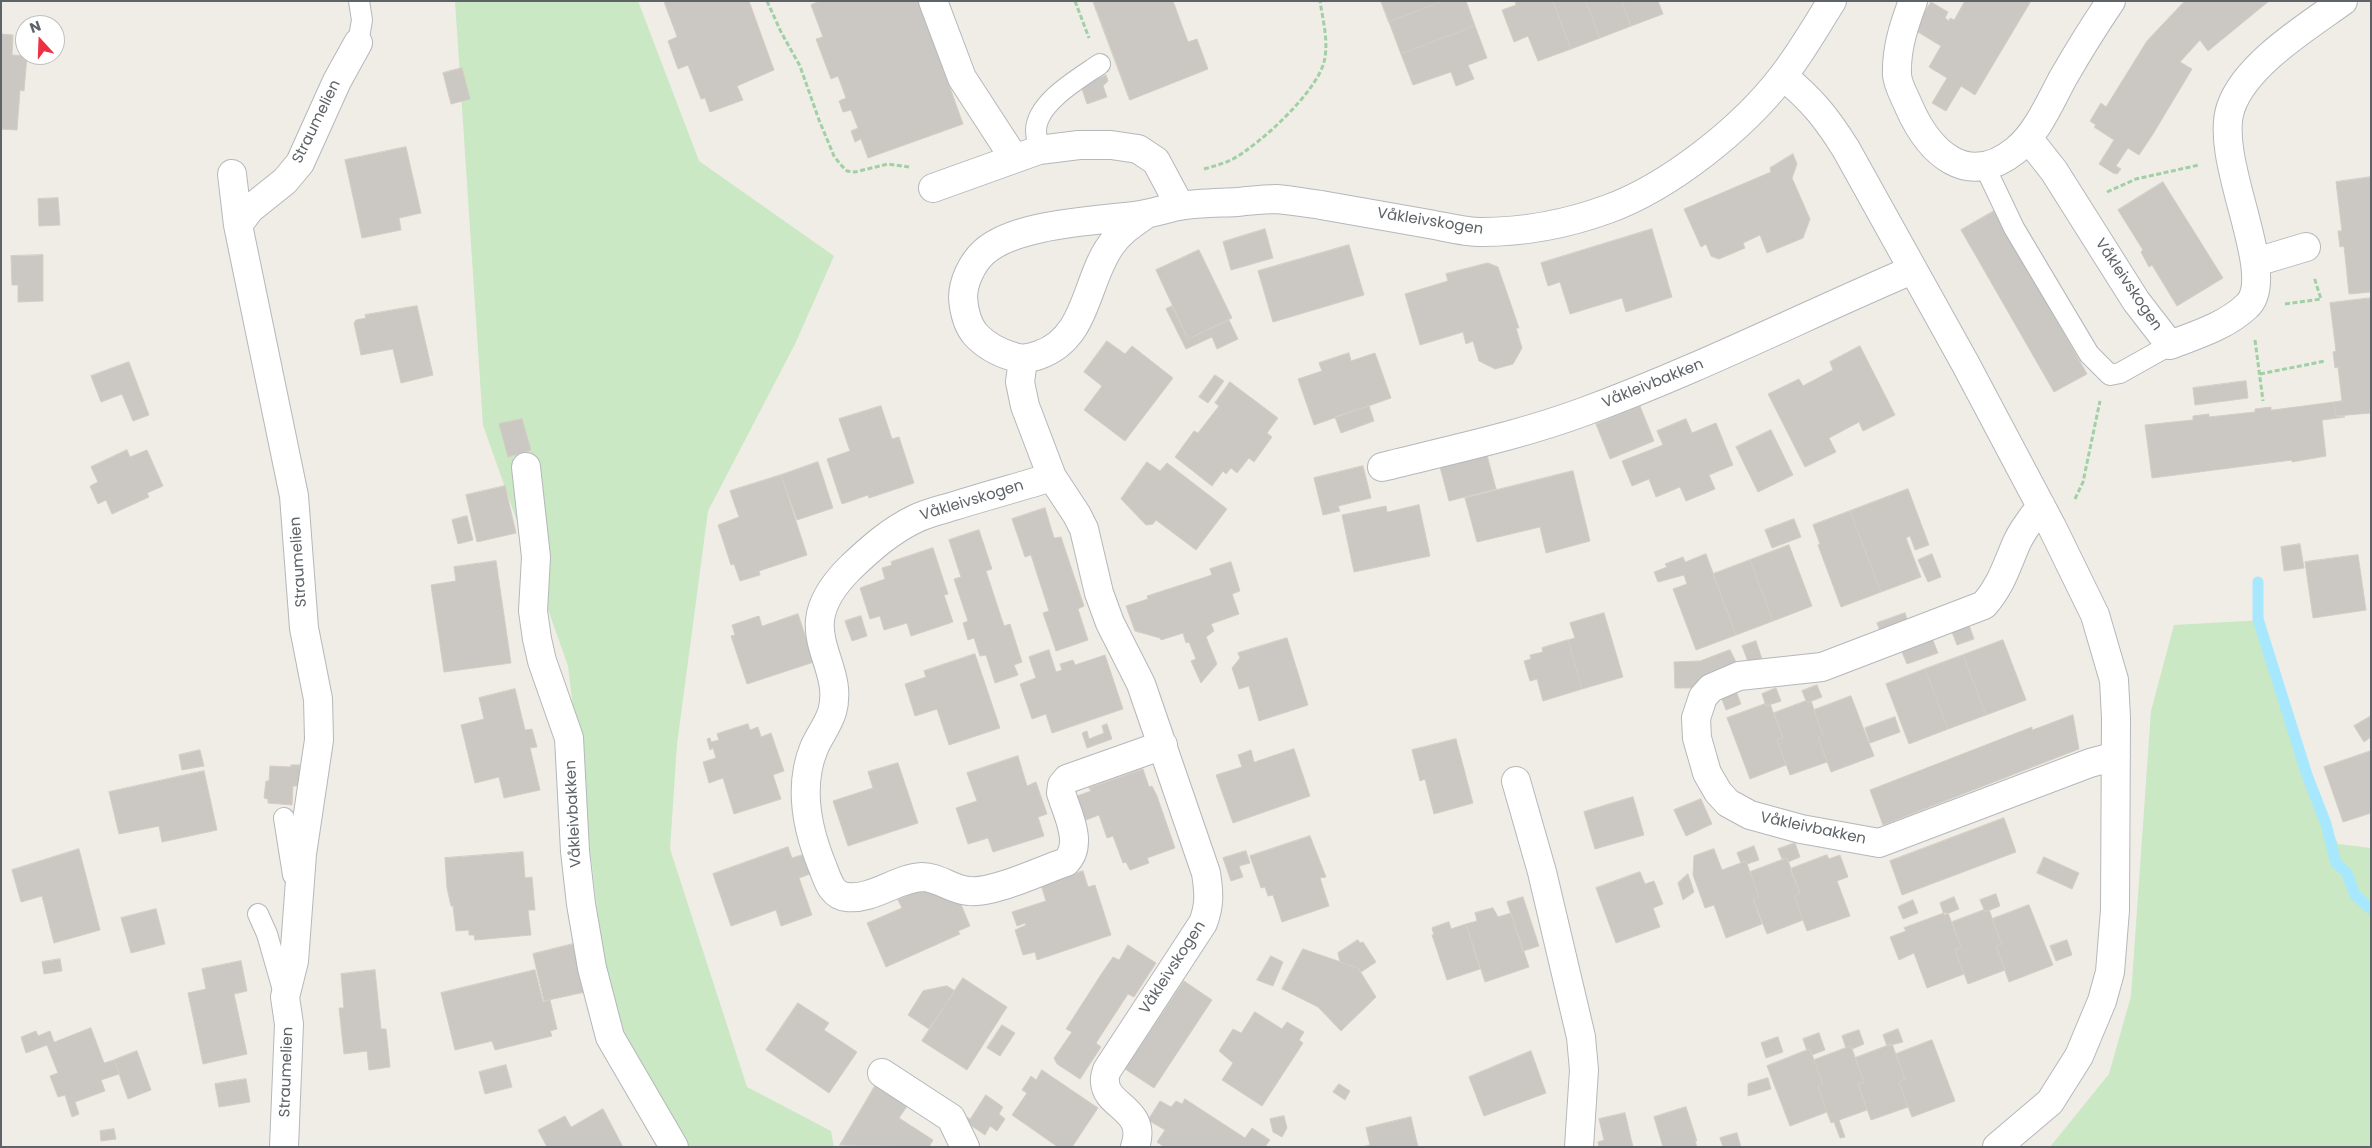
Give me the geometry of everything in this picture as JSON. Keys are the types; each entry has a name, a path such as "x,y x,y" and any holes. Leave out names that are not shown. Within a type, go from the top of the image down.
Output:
{"street":[{"path":"933,1 962,78 1014,158"},
{"name":"Våkleivskogen","path":"1144,214 1126,228 1110,246 1074,329 1061,343 1043,354 1023,360 1004,354 985,343 973,332 965,315 963,294 970,270 984,252 1004,240 1025,232 1144,214 1180,206 1275,199 1477,232 1519,230 1565,222 1610,208 1648,189 1687,166 1731,130 1762,100 1783,76 1832,1"},
{"path":"1913,1 1898,51 1897,77 1901,89 1922,134 1938,150 1957,164 1971,168 1985,167 2000,160 2016,150 2028,138 2076,54 2111,1"},
{"name":"Våkleivskogen","path":"2028,138 2041,153 2136,301 2170,346 2226,322 2250,305 2257,276 2256,262 2230,160 2227,124 2231,106 2240,90 2258,68 2301,31 2343,1"},
{"name":"Straumelien","path":"238,225 250,209 285,181 300,162 337,81 358,43"},
{"path":"1783,76 1810,98 1826,117 1846,149 2047,517 2095,614 2114,680 2116,756 2115,910 2110,972 2102,1000 2079,1056 2050,1102 1997,1147"},
{"path":"933,188 1039,150 1079,145 1111,145 1138,149 1156,161 1167,178 1180,206"},
{"name":"Straumelien","path":"232,174 238,225 294,496 304,628 318,699 320,740 302,854 294,961 284,997 289,1024 284,1147"},
{"path":"2256,262 2306,247"},
{"name":"Våkleivbakken","path":"1382,467 1525,430 1580,413 1669,379 1912,270"},
{"name":"Våkleivskogen","path":"1023,360 1020,382 1025,406 1052,477 1077,514 1084,529 1095,579 1110,623 1141,684 1206,873 1209,891 1209,908 1204,923 1107,1070 1104,1082 1108,1093 1131,1116 1136,1124 1138,1130 1135,1147"},
{"name":"Våkleivbakken","path":"526,467 536,557 533,611 542,661 569,738 575,851 581,904 592,968 610,1037 674,1147"},
{"name":"Våkleivskogen","path":"1052,477 917,518 870,548 832,589 823,606 820,622 822,639 835,685 835,702 830,718 814,748 808,772 806,804 816,851 830,886 837,894 846,897 858,897 910,879 934,878 960,890 984,890 1066,862 1072,856 1075,847 1074,837 1060,793 1062,785 1067,779 1163,745"},
{"name":"Våkleivbakken","path":"2047,517 2025,526 2016,542 2005,575 1996,592 1984,606 1822,667 1739,676 1711,688 1703,698 1696,718 1697,738 1701,755 1707,773 1718,792 1728,803 1750,815 1801,829 1878,843 2090,763 2116,756"},
{"path":"1516,781 1542,872 1581,1037 1584,1070 1579,1147"},
{"path":"882,1073 951,1118 965,1147"}],"lane":[{"name":"Straumelien","path":"358,43 362,20 359,1"},
{"path":"1039,150 1036,130 1038,118 1061,91 1097,66"},
{"path":"1985,167 2014,228 2089,354 2110,375 2120,373 2170,346"},
{"name":"Straumelien","path":"284,818 297,902"},
{"name":"Straumelien","path":"258,914 267,934 284,997"}],"path":[{"path":"766,1 800,66 834,156 840,164 848,170 855,172 888,164 912,167 927,178 933,188"},
{"path":"1075,1 1097,66"},
{"path":"1167,178 1219,165 1234,158 1291,111 1308,92 1318,77 1324,62 1326,39 1320,1"},
{"path":"2078,209 2116,187 2136,179 2230,160"},
{"path":"2260,374 2325,361"},
{"path":"2047,517 2075,500 2083,482 2101,399 2110,375"}],"green space":[{"path":"455,1 638,1 699,161 834,256 795,344 708,511 677,744 670,849 747,1087 831,1131 834,1147 689,1147 644,1079 612,1007 601,941 568,666 483,425"},
{"path":"2263,620 2296,756 2338,844 2371,848 2371,1147 2050,1147 2109,1074 2131,996 2151,711 2174,625"}],"building":[{"path":"664,1 749,1 774,70 737,86 743,100 710,112 705,98 701,99 688,65 678,69 668,41 677,37"},
{"path":"820,1 919,1 963,124 868,158 861,139 855,142 851,131 858,128 851,110 843,112 839,101 846,98 838,76 831,79 816,39 823,37 811,5"},
{"path":"1093,1 1173,1 1188,42 1197,39 1208,69 1130,100"},
{"path":"1381,1 1443,1 1389,22"},
{"path":"1443,1 1466,1 1475,26 1401,54 1389,22"},
{"path":"1515,1 1553,1 1571,49 1538,61 1528,36 1514,42 1502,10 1516,5"},
{"path":"1553,1 1586,1 1600,38 1571,49"},
{"path":"1586,1 1622,1 1631,26 1600,38"},
{"path":"1622,1 1658,1 1663,14 1631,26"},
{"path":"1965,1 2031,1 1975,95 1961,86 1946,111 1932,103 1947,78 1929,67 1941,46 1913,29 1931,2 1948,12 1945,18 1949,21 1950,18 1954,20"},
{"path":"2185,1 2269,1 2208,51 2200,40 2180,62 2192,69 2153,134 2139,155 2128,148 2116,166 2121,169 2117,174 2113,173 2099,164 2114,140 2094,127 2096,125 2090,121 2101,103 2106,107 2147,41"},
{"path":"1475,26 1487,58 1468,65 1474,79 1456,86 1451,72 1413,85 1401,54"},
{"path":"1,34 13,35 12,55 15,55 15,65 26,65 24,91 20,90 17,130 1,129"},
{"path":"462,68 470,99 451,104 443,73"},
{"path":"1106,75 1108,81 1103,86 1107,97 1087,104 1081,86"},
{"path":"406,147 421,213 399,218 401,230 362,238 345,160"},
{"path":"1793,154 1797,164 1792,178 1810,219 1803,238 1767,253 1760,235 1743,243 1745,248 1719,259 1711,256 1706,244 1701,247 1684,209 1771,172 1770,168"},
{"path":"2371,177 2371,292 2349,294 2344,246 2340,247 2338,231 2342,231 2336,182"},
{"path":"2163,182 2223,278 2177,306 2152,265 2149,267 2141,252 2143,250 2118,210"},
{"path":"58,198 60,225 39,226 38,199"},
{"path":"1994,211 2087,374 2054,392 1961,230"},
{"path":"1265,229 1273,258 1231,270 1223,242"},
{"path":"1652,229 1672,297 1626,312 1622,298 1570,314 1560,282 1548,286 1541,263"},
{"path":"1349,245 1364,295 1273,322 1258,271"},
{"path":"1199,250 1232,318 1188,339 1156,270"},
{"path":"43,255 43,301 18,302 18,285 12,285 11,256"},
{"path":"1488,263 1498,267 1519,328 1516,328 1522,348 1513,364 1495,369 1479,361 1473,341 1466,344 1463,332 1420,345 1405,294 1448,281 1446,274"},
{"path":"2371,298 2371,413 2336,416 2334,402 2342,401 2338,367 2335,368 2333,352 2336,351 2330,303"},
{"path":"417,306 433,375 401,383 393,349 361,355 354,323 356,320 366,318 365,315"},
{"path":"1172,306 1188,339 1229,320 1238,339 1217,349 1212,337 1186,349 1166,309"},
{"path":"1107,341 1125,354 1132,346 1173,378 1125,441 1084,410 1102,386 1084,372"},
{"path":"1860,346 1895,415 1863,431 1859,422 1829,438 1836,452 1805,467 1768,394 1799,379 1803,386 1833,370 1830,362"},
{"path":"1349,353 1351,361 1375,353 1391,398 1314,425 1298,379 1322,371 1319,363"},
{"path":"129,362 149,415 133,421 122,394 101,402 91,376"},
{"path":"1215,375 1224,381 1208,403 1199,397"},
{"path":"2246,381 2248,398 2195,405 2193,388"},
{"path":"1230,382 1278,418 1267,433 1272,437 1254,462 1249,458 1237,473 1231,468 1226,474 1223,471 1212,486 1175,457 1194,431 1198,433 1219,406 1215,403"},
{"path":"2334,402 2336,416 2345,417 2322,420 2326,456 2292,462 2292,460 2152,478 2145,425 2193,420 2193,416 2209,414 2209,417 2255,412 2255,409 2271,407 2271,410"},
{"path":"881,406 892,439 899,437 914,483 869,498 868,495 842,504 827,459 850,451 839,419"},
{"path":"1369,406 1374,421 1341,433 1335,417"},
{"path":"1640,406 1654,441 1610,459 1596,424"},
{"path":"522,419 531,450 508,457 499,424"},
{"path":"1686,419 1692,433 1716,423 1733,465 1709,475 1715,489 1686,501 1680,487 1656,497 1649,479 1632,486 1622,461 1663,445 1657,431"},
{"path":"1771,430 1793,475 1758,492 1736,447"},
{"path":"127,450 130,457 147,450 163,486 147,493 149,497 112,514 106,500 98,504 90,486 98,482 91,467"},
{"path":"1487,455 1496,489 1449,501 1440,467"},
{"path":"818,462 833,508 797,520 781,475"},
{"path":"1147,462 1160,471 1167,463 1227,509 1196,550 1156,520 1153,524 1146,525 1121,499"},
{"path":"1363,466 1371,498 1338,506 1340,511 1323,515 1314,478"},
{"path":"1573,471 1590,541 1546,553 1540,527 1477,542 1465,498"},
{"path":"781,475 807,555 759,571 760,575 740,581 734,564 731,565 718,525 739,517 730,491"},
{"path":"505,486 516,533 477,542 466,495"},
{"path":"1908,489 1929,545 1915,550 1910,536 1906,538 1921,577 1881,592 1850,511"},
{"path":"1419,505 1430,556 1354,572 1342,515 1386,506 1387,512"},
{"path":"1045,508 1054,538 1061,537 1084,606 1078,609 1088,640 1056,651 1043,613 1049,611 1031,555 1025,557 1012,519"},
{"path":"1850,511 1881,592 1841,607 1818,545 1820,544 1813,525"},
{"path":"467,516 473,540 458,544 452,520"},
{"path":"1794,519 1801,537 1772,548 1765,530"},
{"path":"979,530 992,569 986,571 1004,626 1010,624 1022,662 1014,665 1018,675 995,683 986,655 980,656 974,638 968,640 963,623 968,621 954,579 961,577 949,540"},
{"path":"2300,544 2304,568 2284,571 2281,547"},
{"path":"1789,545 1812,606 1773,621 1750,560"},
{"path":"933,548 948,594 944,595 953,622 911,636 907,623 884,630 880,616 870,619 860,588 885,579 882,568 892,565 891,562"},
{"path":"1706,554 1736,635 1696,650 1673,589 1687,584 1684,575 1658,582 1654,572 1667,567 1665,564 1683,557 1685,562"},
{"path":"1932,554 1941,577 1928,582 1918,560"},
{"path":"2358,555 2366,610 2313,618 2305,562"},
{"path":"1750,560 1773,621 1736,635 1713,574"},
{"path":"496,561 511,663 444,672 431,585 456,581 454,567"},
{"path":"1231,562 1240,591 1232,594 1239,614 1211,624 1214,631 1206,637 1217,664 1201,683 1191,661 1196,659 1189,642 1186,643 1183,633 1161,640 1160,638 1135,631 1126,606 1148,599 1147,596 1212,575 1210,569"},
{"path":"1604,613 1623,677 1582,689 1568,640 1575,638 1570,623"},
{"path":"1905,613 1908,622 1882,637 1877,623"},
{"path":"798,614 814,662 747,684 731,636 735,635 732,625 759,616 762,626"},
{"path":"861,616 867,636 852,641 845,621"},
{"path":"1969,625 1974,639 1957,645 1952,632"},
{"path":"1287,638 1308,705 1259,721 1249,686 1239,689 1232,668 1240,658 1238,653"},
{"path":"1932,638 1938,653 1907,664 1901,650"},
{"path":"1568,640 1582,689 1543,701 1537,679 1530,681 1524,661 1531,659 1530,655 1543,652 1542,648"},
{"path":"2003,640 2026,700 1986,715 1963,655"},
{"path":"1756,641 1762,659 1749,664 1742,646"},
{"path":"1049,650 1056,672 1062,670 1060,664 1073,660 1075,665 1105,655 1123,709 1052,733 1046,714 1032,719 1020,684 1036,678 1029,657"},
{"path":"1730,650 1739,668 1695,688 1675,688 1674,662 1700,661"},
{"path":"975,654 1000,728 949,745 937,709 915,716 905,684 926,677 924,671"},
{"path":"1963,655 1986,715 1948,729 1925,669"},
{"path":"1925,669 1948,729 1909,744 1886,684"},
{"path":"1817,685 1822,697 1807,703 1802,691"},
{"path":"1776,688 1781,701 1766,706 1762,694"},
{"path":"515,689 525,730 532,729 537,747 530,748 540,790 504,798 499,777 475,783 461,725 484,719 479,698"},
{"path":"1736,691 1741,704 1726,710 1721,697"},
{"path":"1851,696 1874,756 1831,772 1818,737 1823,735 1814,710"},
{"path":"1806,701 1807,703 1811,701 1823,735 1818,737 1827,762 1790,775 1777,740 1783,738 1774,713"},
{"path":"1765,704 1766,706 1770,704 1783,738 1777,740 1786,765 1750,779 1727,718"},
{"path":"2073,715 2079,749 1883,825 1870,790 2032,727 2032,730"},
{"path":"2371,716 2371,737 2364,742 2354,726"},
{"path":"1895,717 1900,732 1870,743 1865,728"},
{"path":"748,724 750,730 758,727 761,737 771,733 784,771 773,775 781,799 734,814 723,778 709,783 703,762 716,758 713,748 710,750 707,739 710,738 711,742 719,740 717,734"},
{"path":"1107,724 1112,739 1087,748 1082,733 1087,731 1089,739 1104,733 1102,726"},
{"path":"1456,739 1473,803 1434,814 1425,779 1420,781 1412,750"},
{"path":"1294,749 1310,796 1233,823 1216,775 1242,767 1238,755 1251,750 1254,762"},
{"path":"200,750 204,766 182,770 179,755"},
{"path":"2371,751 2371,813 2343,822 2324,767"},
{"path":"1018,756 1027,786 1036,782 1047,814 1038,817 1044,836 993,852 988,838 968,844 956,808 977,801 967,773"},
{"path":"898,763 918,823 848,846 833,801 873,788 868,772"},
{"path":"291,765 300,765 298,786 293,786 292,805 268,803 268,799 264,798 266,781 269,781 270,766 291,767"},
{"path":"1143,769 1149,787 1152,786 1157,796 1175,848 1147,858 1149,863 1130,870 1126,862 1123,863 1113,836 1107,838 1099,815 1086,820 1077,796 1091,791 1089,788"},
{"path":"204,771 217,830 162,842 159,826 119,834 109,792"},
{"path":"1633,797 1644,835 1595,849 1584,812"},
{"path":"1701,799 1712,824 1686,836 1674,810"},
{"path":"2004,818 2016,852 1902,895 1890,861"},
{"path":"1310,836 1326,877 1320,878 1329,906 1282,922 1273,895 1268,896 1265,887 1261,888 1250,856"},
{"path":"1795,843 1800,857 1788,862 1787,858 1782,859 1778,849"},
{"path":"1754,846 1759,860 1747,864 1746,861 1741,863 1737,853"},
{"path":"788,847 792,858 808,853 815,872 799,878 812,915 781,926 776,910 731,926 713,874"},
{"path":"79,849 100,930 54,943 42,896 21,902 12,870"},
{"path":"1714,849 1722,870 1746,861 1759,897 1753,899 1762,924 1726,938 1714,905 1705,908 1693,875 1694,856"},
{"path":"1246,851 1250,863 1239,866 1243,877 1231,881 1223,858"},
{"path":"523,852 525,878 532,877 535,910 528,910 531,935 475,940 474,935 469,935 469,930 456,931 453,906 451,906 447,888 445,858"},
{"path":"1827,855 1829,859 1840,855 1848,877 1837,881 1850,916 1807,931 1794,896 1800,893 1790,869"},
{"path":"2044,857 2079,873 2072,889 2037,873"},
{"path":"1787,858 1800,893 1794,896 1803,920 1767,934 1753,899 1759,897 1750,872"},
{"path":"1083,871 1088,887 1095,885 1111,935 1037,960 1035,952 1023,955 1015,930 1026,925 1025,923 1017,926 1012,912 1046,901 1041,885"},
{"path":"1640,872 1645,884 1654,881 1663,904 1653,908 1660,927 1616,943 1596,888"},
{"path":"1688,874 1694,892 1683,900 1678,883"},
{"path":"927,887 960,902 970,926 958,931 960,934 886,967 867,923 902,908 898,900"},
{"path":"1996,894 2000,906 1985,912 1980,900"},
{"path":"1523,897 1539,946 1523,951 1507,902"},
{"path":"1954,897 1959,909 1944,915 1940,903"},
{"path":"1913,900 1918,913 1903,919 1898,907"},
{"path":"2029,905 2053,965 2009,982 1996,946 2002,944 1992,919"},
{"path":"1493,908 1498,917 1511,913 1529,967 1485,982 1466,924 1477,921 1475,913"},
{"path":"156,909 165,944 131,953 121,918"},
{"path":"1984,910 1985,912 1989,910 2002,944 1996,946 2005,970 1968,984 1955,950 1961,947 1952,922"},
{"path":"1948,913 1961,947 1955,950 1964,974 1927,988 1914,953 1899,960 1890,937 1906,931 1904,928"},
{"path":"1449,922 1451,929 1466,924 1480,969 1447,980 1432,935 1434,935 1432,928"},
{"path":"1358,940 1360,943 1363,942 1376,962 1361,972 1358,968 1340,962 1338,953"},
{"path":"2067,940 2072,955 2056,961 2050,946"},
{"path":"573,944 585,992 544,1001 533,954"},
{"path":"1128,945 1156,963 1134,997 1128,994 1096,1043 1101,1047 1080,1079 1057,1064 1054,1058 1072,1032 1066,1029 1102,973 1113,957 1119,960"},
{"path":"1303,949 1358,968 1376,997 1341,1031 1318,1007 1282,989"},
{"path":"1271,956 1283,962 1273,986 1257,980"},
{"path":"60,959 62,971 44,974 42,962"},
{"path":"241,961 247,991 234,994 247,1054 203,1064 188,993 206,989 202,969"},
{"path":"375,970 381,1029 386,1029 390,1067 369,1070 367,1051 344,1054 339,1008 344,1008 341,974"},
{"path":"535,970 543,1002 550,1000 557,1029 550,1031 552,1036 495,1050 492,1041 455,1050 441,993"},
{"path":"963,978 1007,1007 967,1070 922,1041"},
{"path":"1184,981 1212,1000 1154,1088 1125,1069"},
{"path":"947,986 955,991 929,1029 908,1015 923,991"},
{"path":"798,1003 829,1023 824,1030 857,1052 829,1093 766,1050"},
{"path":"1255,1012 1282,1029 1287,1022 1304,1032 1299,1040 1303,1043 1262,1106 1222,1080 1233,1063 1219,1051 1233,1029 1241,1033"},
{"path":"1002,1025 1015,1033 1000,1056 987,1048"},
{"path":"91,1028 104,1063 114,1060 119,1074 101,1080 105,1091 75,1102 79,1114 72,1117 65,1095 58,1097 50,1076 58,1073 47,1045 26,1053 21,1037 36,1031 38,1036 50,1031 54,1042"},
{"path":"1898,1029 1903,1042 1887,1046 1883,1035"},
{"path":"1859,1030 1864,1044 1852,1049 1851,1046 1846,1048 1842,1036"},
{"path":"1819,1033 1825,1050 1812,1055 1810,1049 1807,1051 1803,1039"},
{"path":"1778,1037 1783,1052 1766,1058 1761,1043"},
{"path":"1932,1040 1955,1101 1912,1117 1899,1082 1905,1079 1896,1054"},
{"path":"1892,1044 1905,1079 1899,1082 1908,1107 1871,1120 1858,1084 1864,1082 1855,1058"},
{"path":"1851,1046 1864,1082 1858,1084 1867,1110 1839,1120 1845,1137 1840,1138 1834,1122 1831,1123 1818,1087 1823,1085 1814,1060"},
{"path":"1810,1049 1823,1085 1818,1087 1827,1112 1790,1126 1767,1066"},
{"path":"137,1051 151,1090 128,1099 114,1060"},
{"path":"1531,1051 1546,1093 1484,1116 1469,1077"},
{"path":"506,1065 512,1087 485,1094 479,1072"},
{"path":"1042,1070 1098,1108 1072,1147 1058,1147 1012,1115 1027,1093 1022,1090 1031,1076 1036,1080"},
{"path":"1768,1078 1771,1089 1748,1096 1748,1084"},
{"path":"246,1079 250,1102 219,1107 215,1084"},
{"path":"878,1081 910,1102 899,1118 933,1140 929,1147 840,1145"},
{"path":"1339,1084 1350,1091 1345,1100 1333,1092"},
{"path":"986,1095 1003,1107 999,1114 1005,1119 997,1131 990,1126 985,1135 963,1120 965,1116 970,1119"},
{"path":"1185,1099 1245,1138 1252,1128 1270,1140 1265,1147 1164,1147 1157,1142 1165,1130 1148,1120 1160,1101 1171,1107 1176,1101 1182,1104"},
{"path":"1686,1107 1697,1141 1695,1141 1697,1147 1663,1147 1654,1117"},
{"path":"603,1109 623,1147 547,1147 538,1130 565,1116 571,1127"},
{"path":"1625,1113 1633,1147 1599,1147 1598,1142 1604,1140 1599,1119"},
{"path":"1284,1116 1287,1128 1282,1137 1273,1132 1270,1119"},
{"path":"1411,1117 1418,1147 1362,1147 1370,1145 1366,1128"},
{"path":"114,1129 116,1139 101,1141 100,1131"},
{"path":"1737,1133 1741,1147 1723,1147 1720,1138"}],"waterway":[{"path":"2258,582 2258,619 2307,775 2326,824 2336,863 2347,873 2355,895 2371,909"}]}
